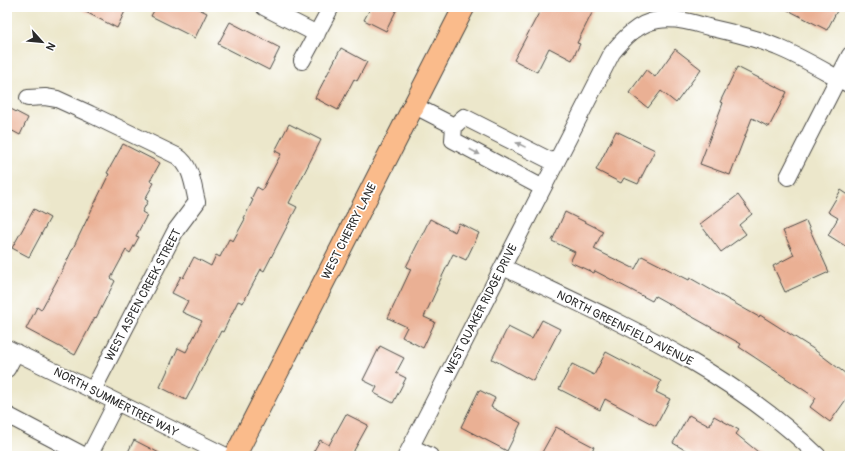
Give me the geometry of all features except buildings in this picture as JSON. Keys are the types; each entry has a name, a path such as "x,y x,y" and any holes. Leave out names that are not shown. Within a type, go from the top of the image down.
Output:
{"main road":[{"name":"WEST CHERRY LANE","path":"235,456 464,7"}],"street":[{"path":"264,7 317,34"},
{"path":"302,61 331,7"},
{"name":"WEST QUAKER RIDGE DRIVE","path":"409,452 612,53 624,38 640,26 657,20 676,20 694,23 778,47 844,81"},
{"path":"788,177 844,81 850,55"},
{"name":"WEST ASPEN CREEK STREET","path":"28,98 45,97 57,100 178,156 183,160 188,168 197,202 176,230 93,390"},
{"path":"413,105 454,126"},
{"path":"543,188 453,140 454,126 464,117 556,163"},
{"name":"NORTH GREENFIELD AVENUE","path":"503,267 651,338 694,362 735,388 774,417 818,456"},
{"path":"7,369 11,350"},
{"name":"NORTH SUMMERTREE WAY","path":"11,350 226,456"},
{"path":"89,456 116,402"},
{"path":"7,415 85,456"},
{"path":"409,452 430,456"}]}
